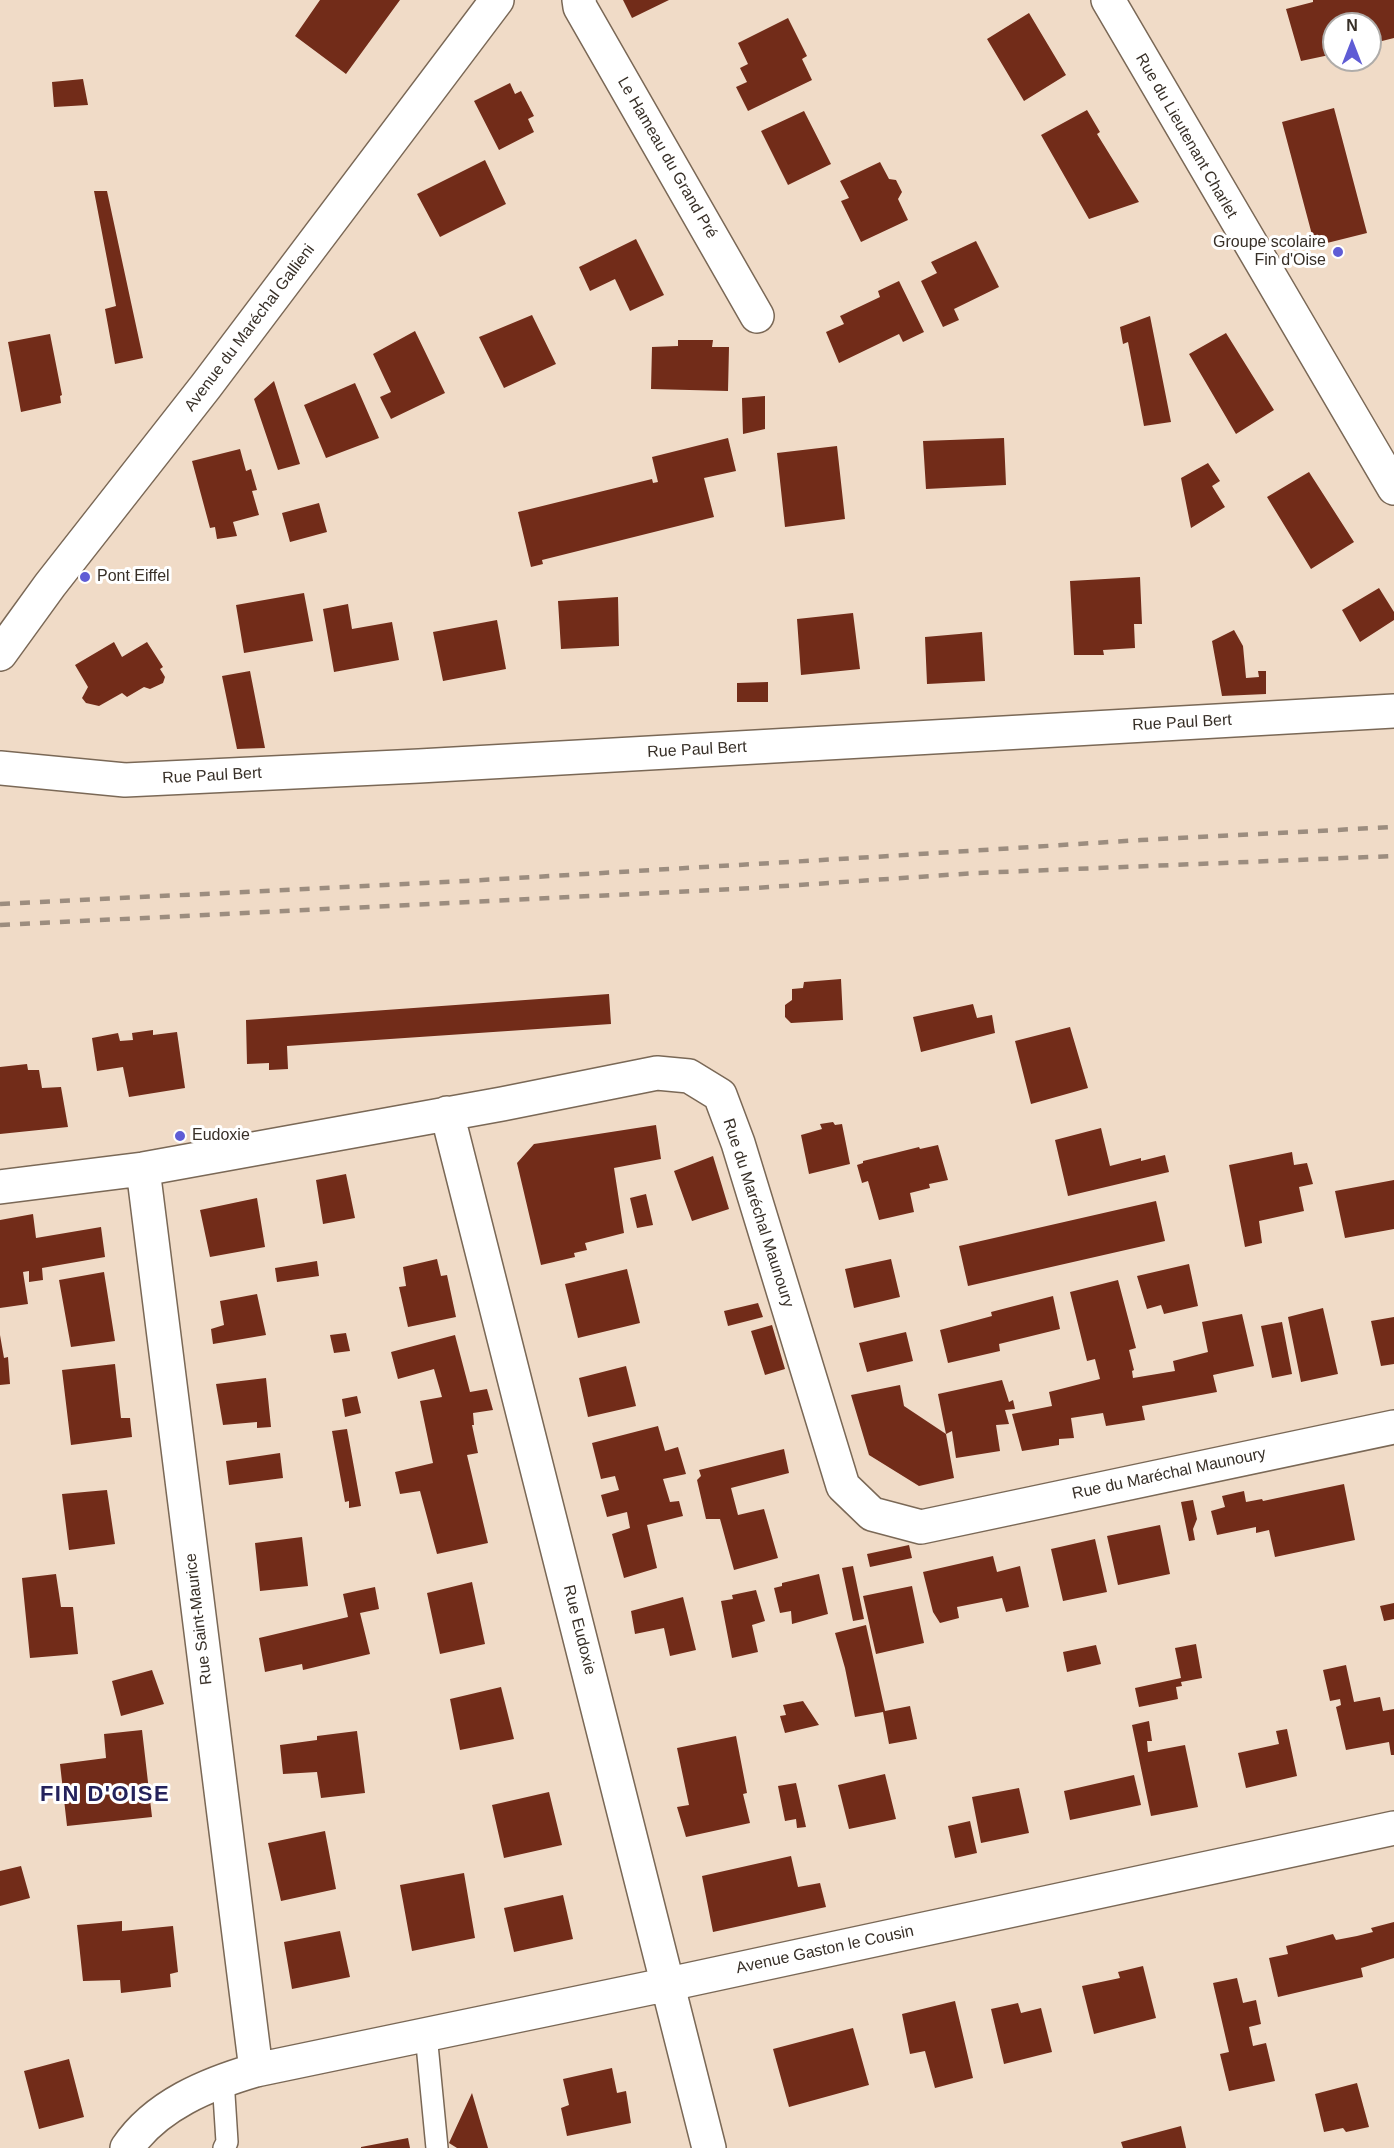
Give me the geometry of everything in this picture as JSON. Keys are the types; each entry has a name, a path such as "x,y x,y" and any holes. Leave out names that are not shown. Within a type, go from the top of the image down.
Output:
{"street":[{"name":"Avenue du Maréchal Gallieni","path":"0,654 50,585 207,386 497,0"},
{"name":"Le Hameau du Grand Pré","path":"579,0 580,7 757,316"},
{"name":"Rue du Lieutenant Charlet","path":"1108,0 1394,488"},
{"name":"Rue Paul Bert","path":"0,768 136,779 419,766 1394,711"},
{"name":"Rue du Maréchal Maunoury","path":"0,1187 143,1169 502,1104 657,1072 689,1076 720,1095 738,1143 843,1486 872,1514 921,1527 1394,1427"},
{"name":"Rue Eudoxie","path":"447,1113 710,2148"},
{"name":"Rue Saint-Maurice","path":"143,1169 256,2070"},
{"name":"Avenue Gaston le Cousin","path":"127,2148 133,2139 171,2105 223,2079 256,2070 1394,1828"}],"lane":[{"path":"426,2034 437,2148"},
{"path":"223,2079 227,2142 224,2148"}],"building":[{"path":"320,0 400,0 346,74 295,36"},
{"path":"623,0 669,0 632,18"},
{"path":"1313,0 1394,0 1394,38 1382,41 1382,12 1322,12 1322,57 1301,61 1286,9 1313,2"},
{"path":"1029,13 1066,75 1024,101 987,39"},
{"path":"788,18 807,56 802,59 812,80 748,111 736,87 747,82 740,68 748,64 738,43"},
{"path":"83,79 88,105 54,107 52,82"},
{"path":"510,83 515,94 521,91 534,116 528,119 534,132 499,150 474,101"},
{"path":"1334,108 1367,233 1315,246 1282,122"},
{"path":"1087,110 1100,132 1097,134 1139,202 1089,219 1041,135"},
{"path":"804,111 831,164 788,185 761,131"},
{"path":"485,160 506,204 440,237 417,194"},
{"path":"880,162 889,179 896,180 902,192 898,199 908,220 861,242 841,201 849,198 840,181"},
{"path":"94,191 107,191 143,358 115,364 105,309 116,306"},
{"path":"636,239 664,295 630,311 615,279 590,291 579,267"},
{"path":"976,241 999,287 954,309 959,320 943,327 921,281 937,273 931,262"},
{"path":"899,281 924,332 903,342 899,334 839,363 826,332 844,324 840,316 880,297 878,291"},
{"path":"532,315 556,364 504,388 479,337"},
{"path":"1150,316 1171,422 1144,426 1128,342 1123,344 1120,327"},
{"path":"415,331 445,393 391,419 380,397 391,392 373,354"},
{"path":"1226,333 1274,410 1236,434 1189,354"},
{"path":"50,334 62,395 60,396 61,403 21,412 8,342"},
{"path":"678,340 713,340 712,347 729,347 728,391 651,389 652,347 678,346"},
{"path":"274,381 300,464 278,470 254,399"},
{"path":"355,383 379,438 326,458 304,405"},
{"path":"765,396 765,429 743,434 742,398"},
{"path":"728,438 736,471 704,478 714,517 542,560 543,564 531,567 518,512 652,479 653,483 658,482 652,457"},
{"path":"1004,438 1006,485 926,489 923,441"},
{"path":"837,446 845,519 785,527 777,453"},
{"path":"240,449 246,471 251,469 257,490 252,491 259,515 233,522 237,536 217,539 215,527 210,528 192,461"},
{"path":"1208,463 1220,481 1212,486 1225,507 1191,528 1181,478"},
{"path":"1309,472 1354,542 1311,569 1267,497"},
{"path":"319,503 327,532 290,542 282,513"},
{"path":"1140,577 1142,624 1134,624 1135,648 1103,650 1104,655 1074,655 1070,581"},
{"path":"1379,588 1394,612 1394,620 1360,642 1342,610"},
{"path":"304,593 313,641 244,653 236,605"},
{"path":"618,597 619,646 561,649 558,601"},
{"path":"348,604 352,629 392,622 399,660 334,672 323,609"},
{"path":"853,613 860,669 801,675 797,619"},
{"path":"497,620 506,669 443,681 433,632"},
{"path":"1234,630 1243,646 1246,678 1259,677 1258,671 1266,671 1266,694 1222,696 1212,641"},
{"path":"982,632 985,681 927,684 925,637"},
{"path":"114,642 122,657 147,642 163,667 160,669 165,677 163,683 150,689 144,687 127,697 122,693 99,706 86,703 82,698 88,687 75,665"},
{"path":"250,671 265,748 237,749 222,676"},
{"path":"768,682 768,702 737,702 737,683"},
{"path":"841,979 843,1020 791,1023 785,1017 785,1005 792,1000 792,989 803,988 804,982"},
{"path":"609,994 611,1024 287,1046 288,1069 269,1070 269,1063 247,1064 246,1020"},
{"path":"973,1004 977,1018 992,1015 995,1033 921,1052 913,1017"},
{"path":"1070,1027 1088,1088 1031,1104 1015,1041"},
{"path":"153,1030 153,1035 177,1032 185,1088 129,1097 123,1067 97,1071 92,1038 118,1033 120,1041 133,1040 132,1033"},
{"path":"27,1064 28,1070 39,1070 42,1088 61,1087 68,1127 0,1134 0,1067"},
{"path":"833,1122 835,1125 842,1124 850,1164 809,1174 801,1135 822,1129 820,1124"},
{"path":"656,1125 661,1159 614,1168 624,1233 585,1243 587,1250 574,1253 575,1257 541,1265 517,1163 534,1144"},
{"path":"1101,1128 1110,1166 1165,1155 1169,1172 1068,1196 1055,1140"},
{"path":"938,1145 948,1180 929,1184 930,1188 910,1193 914,1212 879,1220 868,1181 862,1183 857,1165 863,1161 919,1147 920,1149"},
{"path":"1292,1152 1294,1165 1307,1163 1313,1184 1299,1187 1304,1211 1259,1221 1262,1243 1245,1247 1229,1165"},
{"path":"713,1156 729,1209 692,1221 674,1171"},
{"path":"346,1174 355,1218 323,1224 316,1180"},
{"path":"1394,1180 1394,1229 1345,1238 1335,1191"},
{"path":"646,1194 653,1225 637,1228 630,1198"},
{"path":"257,1198 265,1247 210,1257 200,1210"},
{"path":"1156,1201 1165,1241 968,1286 959,1246"},
{"path":"33,1214 36,1238 101,1227 105,1257 42,1268 43,1280 29,1282 29,1271 23,1272 28,1304 0,1308 0,1220"},
{"path":"437,1259 441,1276 447,1275 456,1317 408,1327 399,1287 406,1286 403,1267"},
{"path":"891,1259 900,1297 854,1308 845,1269"},
{"path":"317,1261 319,1276 277,1282 275,1268"},
{"path":"1189,1264 1198,1306 1164,1314 1161,1305 1147,1309 1137,1276"},
{"path":"627,1269 640,1323 578,1338 565,1284"},
{"path":"104,1272 115,1341 71,1347 59,1280"},
{"path":"1118,1280 1136,1348 1129,1350 1134,1370 1132,1371 1133,1378 1175,1371 1173,1361 1208,1352 1202,1322 1242,1314 1254,1366 1213,1375 1217,1392 1142,1406 1145,1420 1106,1426 1103,1413 1071,1418 1074,1438 1059,1439 1059,1445 1022,1451 1012,1414 1052,1406 1049,1392 1100,1379 1095,1359 1087,1361 1070,1292"},
{"path":"257,1294 266,1335 213,1344 211,1329 224,1325 220,1301"},
{"path":"1053,1296 1060,1329 999,1344 1000,1351 948,1363 940,1330 992,1316 991,1312"},
{"path":"758,1303 763,1317 728,1326 724,1311"},
{"path":"1323,1308 1338,1374 1301,1382 1288,1317"},
{"path":"1394,1317 1394,1364 1381,1366 1371,1321"},
{"path":"1282,1322 1292,1374 1272,1378 1261,1326"},
{"path":"772,1325 785,1369 765,1375 751,1331"},
{"path":"906,1332 913,1361 867,1372 859,1343"},
{"path":"346,1333 350,1351 334,1353 330,1335"},
{"path":"0,1335 4,1358 8,1357 10,1384 0,1385"},
{"path":"455,1335 470,1392 487,1389 493,1410 473,1413 474,1425 472,1425 478,1453 467,1455 488,1543 437,1554 420,1491 400,1494 395,1472 433,1463 420,1401 442,1397 434,1369 398,1379 391,1352"},
{"path":"115,1364 121,1418 130,1418 132,1437 71,1445 62,1370"},
{"path":"626,1366 636,1406 588,1417 579,1378"},
{"path":"266,1378 271,1427 257,1428 257,1422 223,1425 216,1384"},
{"path":"1002,1380 1009,1402 1013,1400 1015,1409 1005,1410 1009,1424 996,1425 1000,1451 956,1458 952,1431 946,1434 938,1394"},
{"path":"900,1385 904,1406 946,1434 954,1478 919,1486 869,1455 851,1395"},
{"path":"357,1396 361,1413 345,1417 342,1399"},
{"path":"658,1426 665,1451 678,1447 686,1474 663,1479 670,1502 679,1501 683,1516 647,1525 657,1568 624,1578 612,1534 630,1528 627,1512 607,1517 601,1495 619,1490 615,1476 601,1479 592,1443"},
{"path":"347,1429 361,1506 349,1508 349,1501 345,1502 332,1431"},
{"path":"784,1449 789,1473 731,1488 738,1515 764,1509 778,1558 734,1570 720,1519 706,1519 697,1480 701,1476 699,1470"},
{"path":"280,1453 283,1478 229,1485 226,1461"},
{"path":"1344,1484 1355,1540 1275,1557 1269,1530 1256,1533 1256,1527 1217,1535 1211,1511 1225,1507 1222,1496 1244,1491 1246,1502 1262,1499 1263,1501"},
{"path":"107,1490 115,1544 69,1550 62,1494"},
{"path":"1193,1500 1197,1519 1193,1529 1195,1540 1189,1541 1181,1502"},
{"path":"1160,1525 1170,1574 1118,1585 1107,1536"},
{"path":"302,1537 308,1586 260,1591 255,1543"},
{"path":"1095,1539 1107,1592 1063,1601 1051,1549"},
{"path":"909,1545 912,1558 870,1567 867,1554"},
{"path":"993,1556 997,1572 1020,1566 1029,1607 1006,1612 1002,1598 957,1607 959,1618 940,1623 933,1612 923,1572"},
{"path":"853,1566 864,1619 853,1621 842,1568"},
{"path":"56,1574 61,1607 73,1607 78,1654 30,1658 22,1578"},
{"path":"819,1574 828,1614 792,1624 791,1611 780,1613 774,1588 782,1586 782,1583"},
{"path":"472,1582 485,1644 440,1654 427,1593"},
{"path":"912,1586 924,1643 876,1654 863,1596"},
{"path":"375,1587 379,1609 360,1613 370,1654 303,1670 302,1664 265,1672 259,1638 348,1617 343,1594"},
{"path":"756,1590 765,1621 752,1625 758,1652 732,1658 721,1601 733,1599 732,1595"},
{"path":"683,1597 696,1650 670,1656 664,1628 635,1634 631,1611"},
{"path":"1394,1603 1394,1619 1384,1621 1380,1606"},
{"path":"866,1625 885,1711 910,1706 917,1739 889,1744 883,1712 855,1717 835,1633"},
{"path":"1196,1644 1202,1678 1181,1682 1182,1686 1176,1687 1178,1699 1139,1707 1135,1688 1181,1678 1175,1648"},
{"path":"1096,1645 1101,1664 1067,1672 1063,1652"},
{"path":"1346,1665 1354,1702 1380,1697 1383,1711 1394,1709 1394,1755 1391,1755 1389,1742 1346,1750 1336,1707 1341,1705 1340,1699 1330,1701 1323,1670"},
{"path":"152,1670 164,1704 121,1716 112,1681"},
{"path":"501,1687 514,1739 460,1750 450,1699"},
{"path":"803,1701 819,1725 785,1733 780,1716 786,1715 783,1705"},
{"path":"1149,1721 1152,1741 1147,1741 1148,1752 1185,1745 1198,1807 1151,1816 1132,1725"},
{"path":"1287,1729 1297,1776 1246,1788 1238,1753 1279,1744 1276,1731"},
{"path":"142,1730 152,1817 67,1826 60,1764 106,1758 104,1734"},
{"path":"357,1731 365,1793 321,1798 317,1772 283,1774 280,1745 317,1740 317,1736"},
{"path":"736,1736 747,1793 743,1794 750,1823 686,1837 677,1807 689,1805 677,1748"},
{"path":"885,1774 896,1819 849,1829 838,1785"},
{"path":"1134,1775 1141,1805 1070,1820 1064,1791"},
{"path":"796,1783 806,1827 797,1828 796,1819 785,1821 778,1786"},
{"path":"1019,1788 1029,1833 981,1843 972,1797"},
{"path":"549,1792 562,1845 504,1858 492,1805"},
{"path":"970,1821 977,1853 955,1858 948,1826"},
{"path":"325,1831 336,1889 281,1901 268,1843"},
{"path":"791,1856 798,1887 820,1883 826,1907 713,1932 702,1876"},
{"path":"21,1866 30,1898 0,1906 0,1871"},
{"path":"464,1873 475,1938 412,1951 400,1885"},
{"path":"563,1895 573,1939 514,1952 504,1908"},
{"path":"122,1921 122,1931 173,1926 178,1972 170,1974 171,1987 121,1993 120,1980 83,1981 77,1925"},
{"path":"1394,1922 1394,1958 1361,1968 1363,1977 1278,1997 1269,1958 1288,1954 1286,1946 1333,1934 1336,1940 1357,1936 1373,1932 1371,1928"},
{"path":"340,1931 350,1977 292,1989 284,1942"},
{"path":"1143,1966 1156,2018 1094,2034 1082,1986 1120,1978 1118,1972"},
{"path":"1237,1978 1243,2003 1256,2000 1261,2024 1249,2027 1253,2046 1266,2043 1275,2081 1229,2091 1220,2054 1229,2052 1213,1983"},
{"path":"955,2001 973,2078 935,2088 925,2051 910,2054 902,2014"},
{"path":"1018,2003 1021,2013 1041,2008 1052,2052 1004,2064 991,2009"},
{"path":"853,2028 869,2085 789,2107 773,2049"},
{"path":"69,2059 84,2117 39,2129 24,2071"},
{"path":"612,2068 617,2093 626,2091 631,2123 567,2136 561,2108 569,2105 563,2079"},
{"path":"1357,2083 1369,2127 1346,2132 1343,2128 1324,2132 1315,2094"},
{"path":"472,2093 488,2148 457,2148 449,2143"},
{"path":"1181,2126 1186,2148 1123,2148 1121,2142"},
{"path":"408,2138 410,2148 361,2148 361,2147"}],"railway":[{"path":"0,904 466,881 1394,827"},
{"path":"0,925 755,888 976,873 1394,856"}],"place":[{"name":"Groupe scolaire Fin d'Oise","path":"1338,252"},
{"name":"Pont Eiffel","path":"85,577"},
{"name":"Eudoxie","path":"180,1136"}],"district":[{"name":"FIN D'OISE","path":"105,1795"}]}
